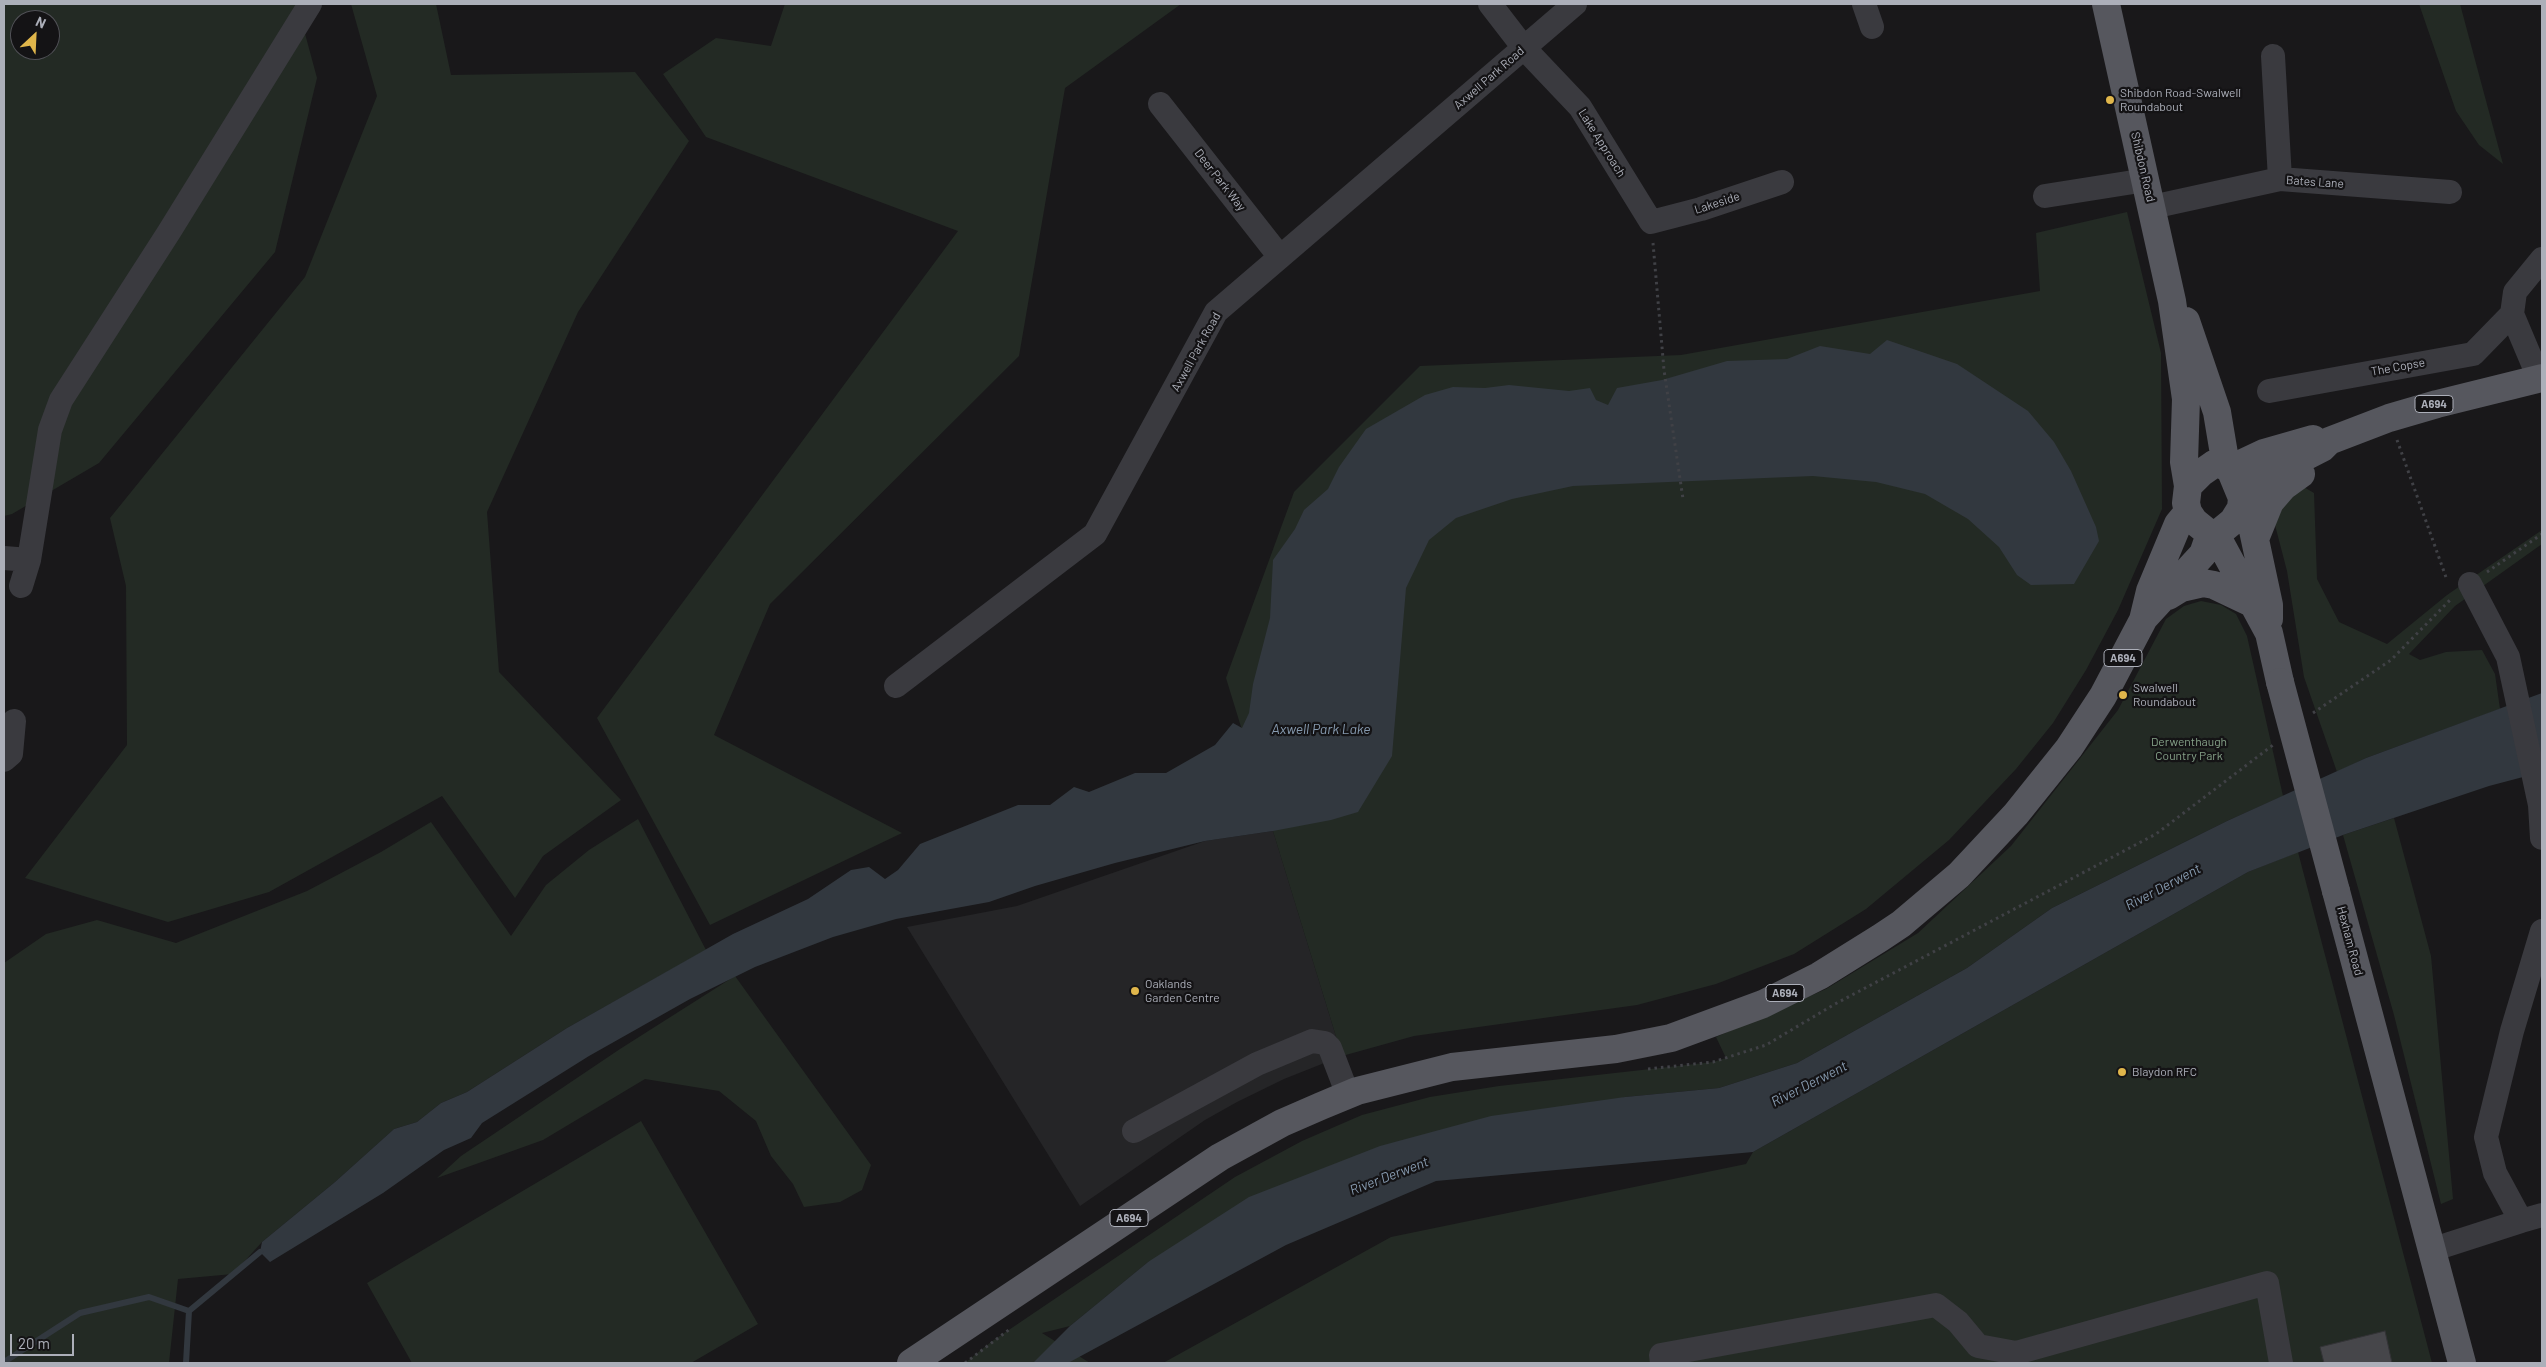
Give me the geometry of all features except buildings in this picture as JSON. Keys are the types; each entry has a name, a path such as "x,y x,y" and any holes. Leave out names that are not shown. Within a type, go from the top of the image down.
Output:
{"main road":[{"name":"Shibdon Road","path":"2106,4 2172,301 2185,389 2184,462 2188,499"},
{"name":"Shibdon Road","path":"2172,301 2186,320 2217,412 2228,468"},
{"name":"A694","path":"911,1363 1220,1157 1282,1123 1348,1095 1452,1068 1616,1049 1671,1038 1763,1004 1854,955 1901,924 1945,887 2016,814 2052,770 2085,723 2143,620 2202,554 2213,534 2233,521 2242,503 2279,470 2322,448 2329,441 2382,421 2437,404 2541,378"},
{"path":"2217,412 2233,433 2260,456"},
{"path":"2255,539 2264,512 2283,487 2321,462 2361,442 2382,421"},
{"name":"A694","path":"2143,620 2150,591 2188,499 2214,464 2228,468 2318,438 2329,441"},
{"path":"2228,468 2242,503"},
{"path":"2188,499 2194,521 2213,534"},
{"name":"Hexham Road","path":"2242,503 2250,520 2269,604 2269,633 2280,682 2462,1363"},
{"name":"Hexham Road","path":"2213,534 2269,633"},
{"path":"2165,597 2181,588 2203,583 2214,585 2254,604"}],"street":[{"path":"21,586 28,560 50,430 61,400 169,232 310,4"},
{"name":"Lake Approach","path":"1490,4 1524,48 1580,107 1651,222"},
{"name":"Axwell Park Road","path":"896,686 1095,534 1216,312 1575,4"},
{"path":"1864,4 1872,27"},
{"path":"2273,56 2280,179"},
{"name":"Deer Park Way","path":"1160,104 1280,257"},
{"name":"Bates Lane","path":"2152,207 2280,179 2450,192"},
{"path":"2045,196 2146,180"},
{"name":"Lakeside","path":"1651,222 1701,209 1782,182"},
{"path":"2541,378 2512,314 2515,292 2542,259"},
{"name":"The Copse","path":"2269,391 2473,354 2512,314"},
{"path":"4,558 28,560"},
{"path":"2460,586 2508,657 2540,805 2542,838"},
{"path":"4,760 12,754 14,721"},
{"path":"2431,1250 2532,1218 2495,1173 2486,1136 2512,1031 2542,931"},
{"path":"1134,1131 1250,1068 1312,1041 1325,1042 1330,1048 1348,1095"},
{"path":"1662,1363 1661,1355 1936,1305 1958,1322 1978,1346 2016,1352 2268,1283 2281,1363"}],"path":[{"path":"1651,222 1664,370 1683,499"},
{"path":"2382,421 2460,586"},
{"path":"2307,718 2391,660 2460,586 2542,534"},
{"path":"1645,1070 1713,1062 1766,1045 1835,1004 2156,834 2277,741"},
{"path":"965,1363 1015,1325"}],"shaded area":[{"name":"Oaklands Garden Centre","path":"1273,831 1342,1056 1284,1079 1205,1120 1080,1206 907,927 1017,906 1205,841"}],"green space":[{"path":"4,4 297,4 317,78 275,252 99,463 12,514 4,516"},
{"path":"351,4 436,4 451,75 635,72 689,141 578,312 487,512 499,672 621,800 543,856 515,898 442,796 269,892 168,922 25,878 127,745 126,586 110,518 305,277 377,96"},
{"path":"785,4 1181,4 1065,88 1019,356 770,604 714,735 902,833 710,925 597,718 958,231 706,137 663,74 716,38 771,46"},
{"path":"2419,4 2460,4 2503,164 2479,145 2456,111"},
{"path":"2127,212 2161,353 2162,509 2118,610 2086,670 2053,723 2016,769 1949,840 1866,909 1794,954 1716,984 1637,1005 1414,1036 1342,1056 1226,678 1294,492 1420,366 1681,355 2040,291 2036,233"},
{"path":"2302,486 2314,493 2317,579 2339,622 2387,644 2447,595 2542,530 2542,544 2455,606 2409,654 2420,660 2446,652 2482,650 2495,674 2500,709 2366,758 2337,772 2304,677 2287,571 2275,525 2285,501"},
{"name":"Derwenthaugh Country Park","path":"2201,601 2221,605 2236,614 2247,636 2283,796 2227,821 2052,908 1967,968 1797,1063 1719,1088 1625,1097 1148,1262 1070,1326 1042,1333 1090,1363 965,1363 991,1342 1235,1177 1302,1141 1362,1115 1430,1097 1499,1086 1713,1062 1726,1058 1716,1037 1826,989 1918,933 2011,846 2118,710 2166,619 2184,606"},
{"path":"2394,818 2431,956 2453,1199 2441,1204 2394,1015 2343,835"},
{"path":"638,819 706,950 567,1028 467,1092 441,1103 417,1122 394,1129 335,1182 262,1242 233,1274 178,1279 169,1363 4,1363 4,963 46,934 97,920 176,943 307,891 381,852 431,822 511,936 546,885 589,850"},
{"name":"Blaydon RFC","path":"2298,852 2432,1363 1163,1363 1391,1237 1746,1164 1753,1152 2248,872"},
{"path":"735,976 871,1165 862,1190 840,1202 804,1207 793,1184 771,1156 756,1121 719,1091 645,1079 543,1140 437,1178 461,1156 620,1049"},
{"path":"641,1121 758,1324 691,1363 412,1363 367,1283"}],"water":[{"name":"Axwell Park Lake","path":"1887,340 1957,364 2028,411 2054,442 2071,471 2096,527 2099,541 2074,584 2031,585 2017,575 1999,547 1968,519 1925,494 1876,482 1813,476 1573,486 1512,499 1456,518 1429,540 1406,588 1392,756 1358,812 1331,820 1273,831 1205,841 1115,863 1035,886 989,902 896,919 833,937 755,967 690,999 589,1056 482,1123 471,1138 444,1150 383,1193 270,1262 260,1252 262,1242 335,1182 394,1129 417,1122 441,1103 467,1092 567,1028 733,934 808,899 851,870 869,867 885,879 898,870 920,844 1018,805 1050,805 1074,787 1089,792 1135,773 1166,773 1215,745 1233,723 1242,728 1249,713 1253,684 1270,618 1273,560 1295,529 1304,510 1328,489 1339,467 1366,429 1425,395 1453,387 1485,388 1509,385 1569,391 1590,388 1596,400 1608,405 1617,388 1662,380 1727,361 1787,359 1820,346 1870,354"},
{"name":"River Derwent","path":"2542,693 2542,772 2489,786 2343,835 2248,872 1753,1152 1436,1181 1286,1245 1068,1363 1033,1363 1070,1326 1148,1262 1249,1197 1380,1146 1491,1116 1625,1097 1719,1088 1797,1063 1967,968 2052,908 2227,821 2366,758"}],"waterway":[{"path":"186,1363 189,1311 260,1252"},
{"path":"4,1362 80,1313 149,1297 189,1311"}],"place":[{"name":"Shibdon Road-Swalwell Roundabout","path":"2110,100"},
{"name":"Swalwell Roundabout","path":"2123,695"},
{"name":"Oaklands Garden Centre","path":"1135,991"},
{"name":"Blaydon RFC","path":"2122,1072"}]}
